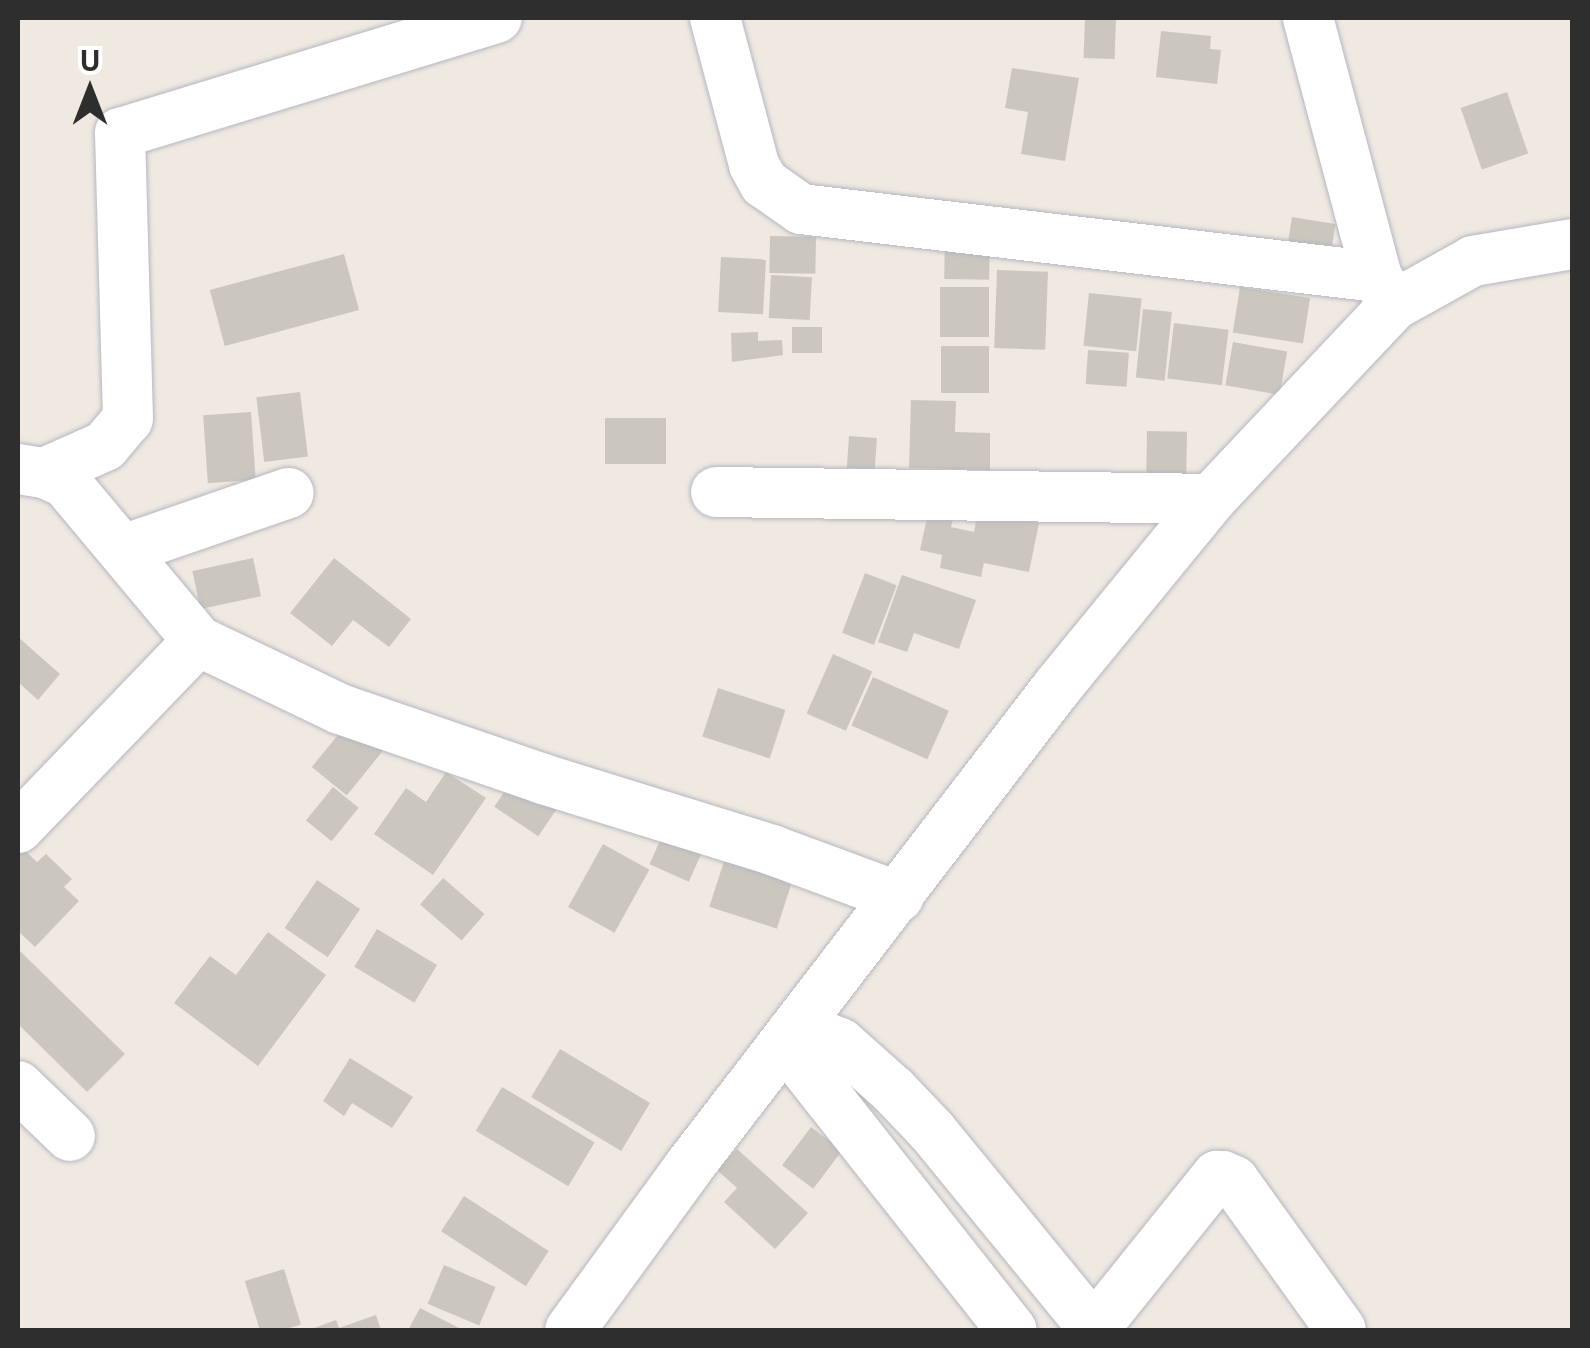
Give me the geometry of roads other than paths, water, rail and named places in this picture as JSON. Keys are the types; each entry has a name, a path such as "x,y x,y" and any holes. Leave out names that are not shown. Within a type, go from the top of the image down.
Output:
{"street":[{"path":"31,471 106,446 128,418 120,133 407,31 497,18"},
{"path":"714,18 754,166 764,183 801,209 1385,291 1473,262 1572,244"},
{"path":"1308,18 1385,291"},
{"path":"570,1330 797,1036 1058,686 1385,291"},
{"path":"31,471 66,483 126,549 198,641 340,709 543,779 772,850 900,897"},
{"path":"716,492 1211,499"},
{"path":"126,549 289,493"},
{"path":"18,828 198,641"},
{"path":"797,1036 840,1043 892,1090 932,1131 1093,1330 1217,1176 1234,1181 1334,1328"},
{"path":"797,1036 804,1067 1012,1330"},
{"path":"18,1086 70,1136"},
{"path":"858,1135 892,1090"}]}
